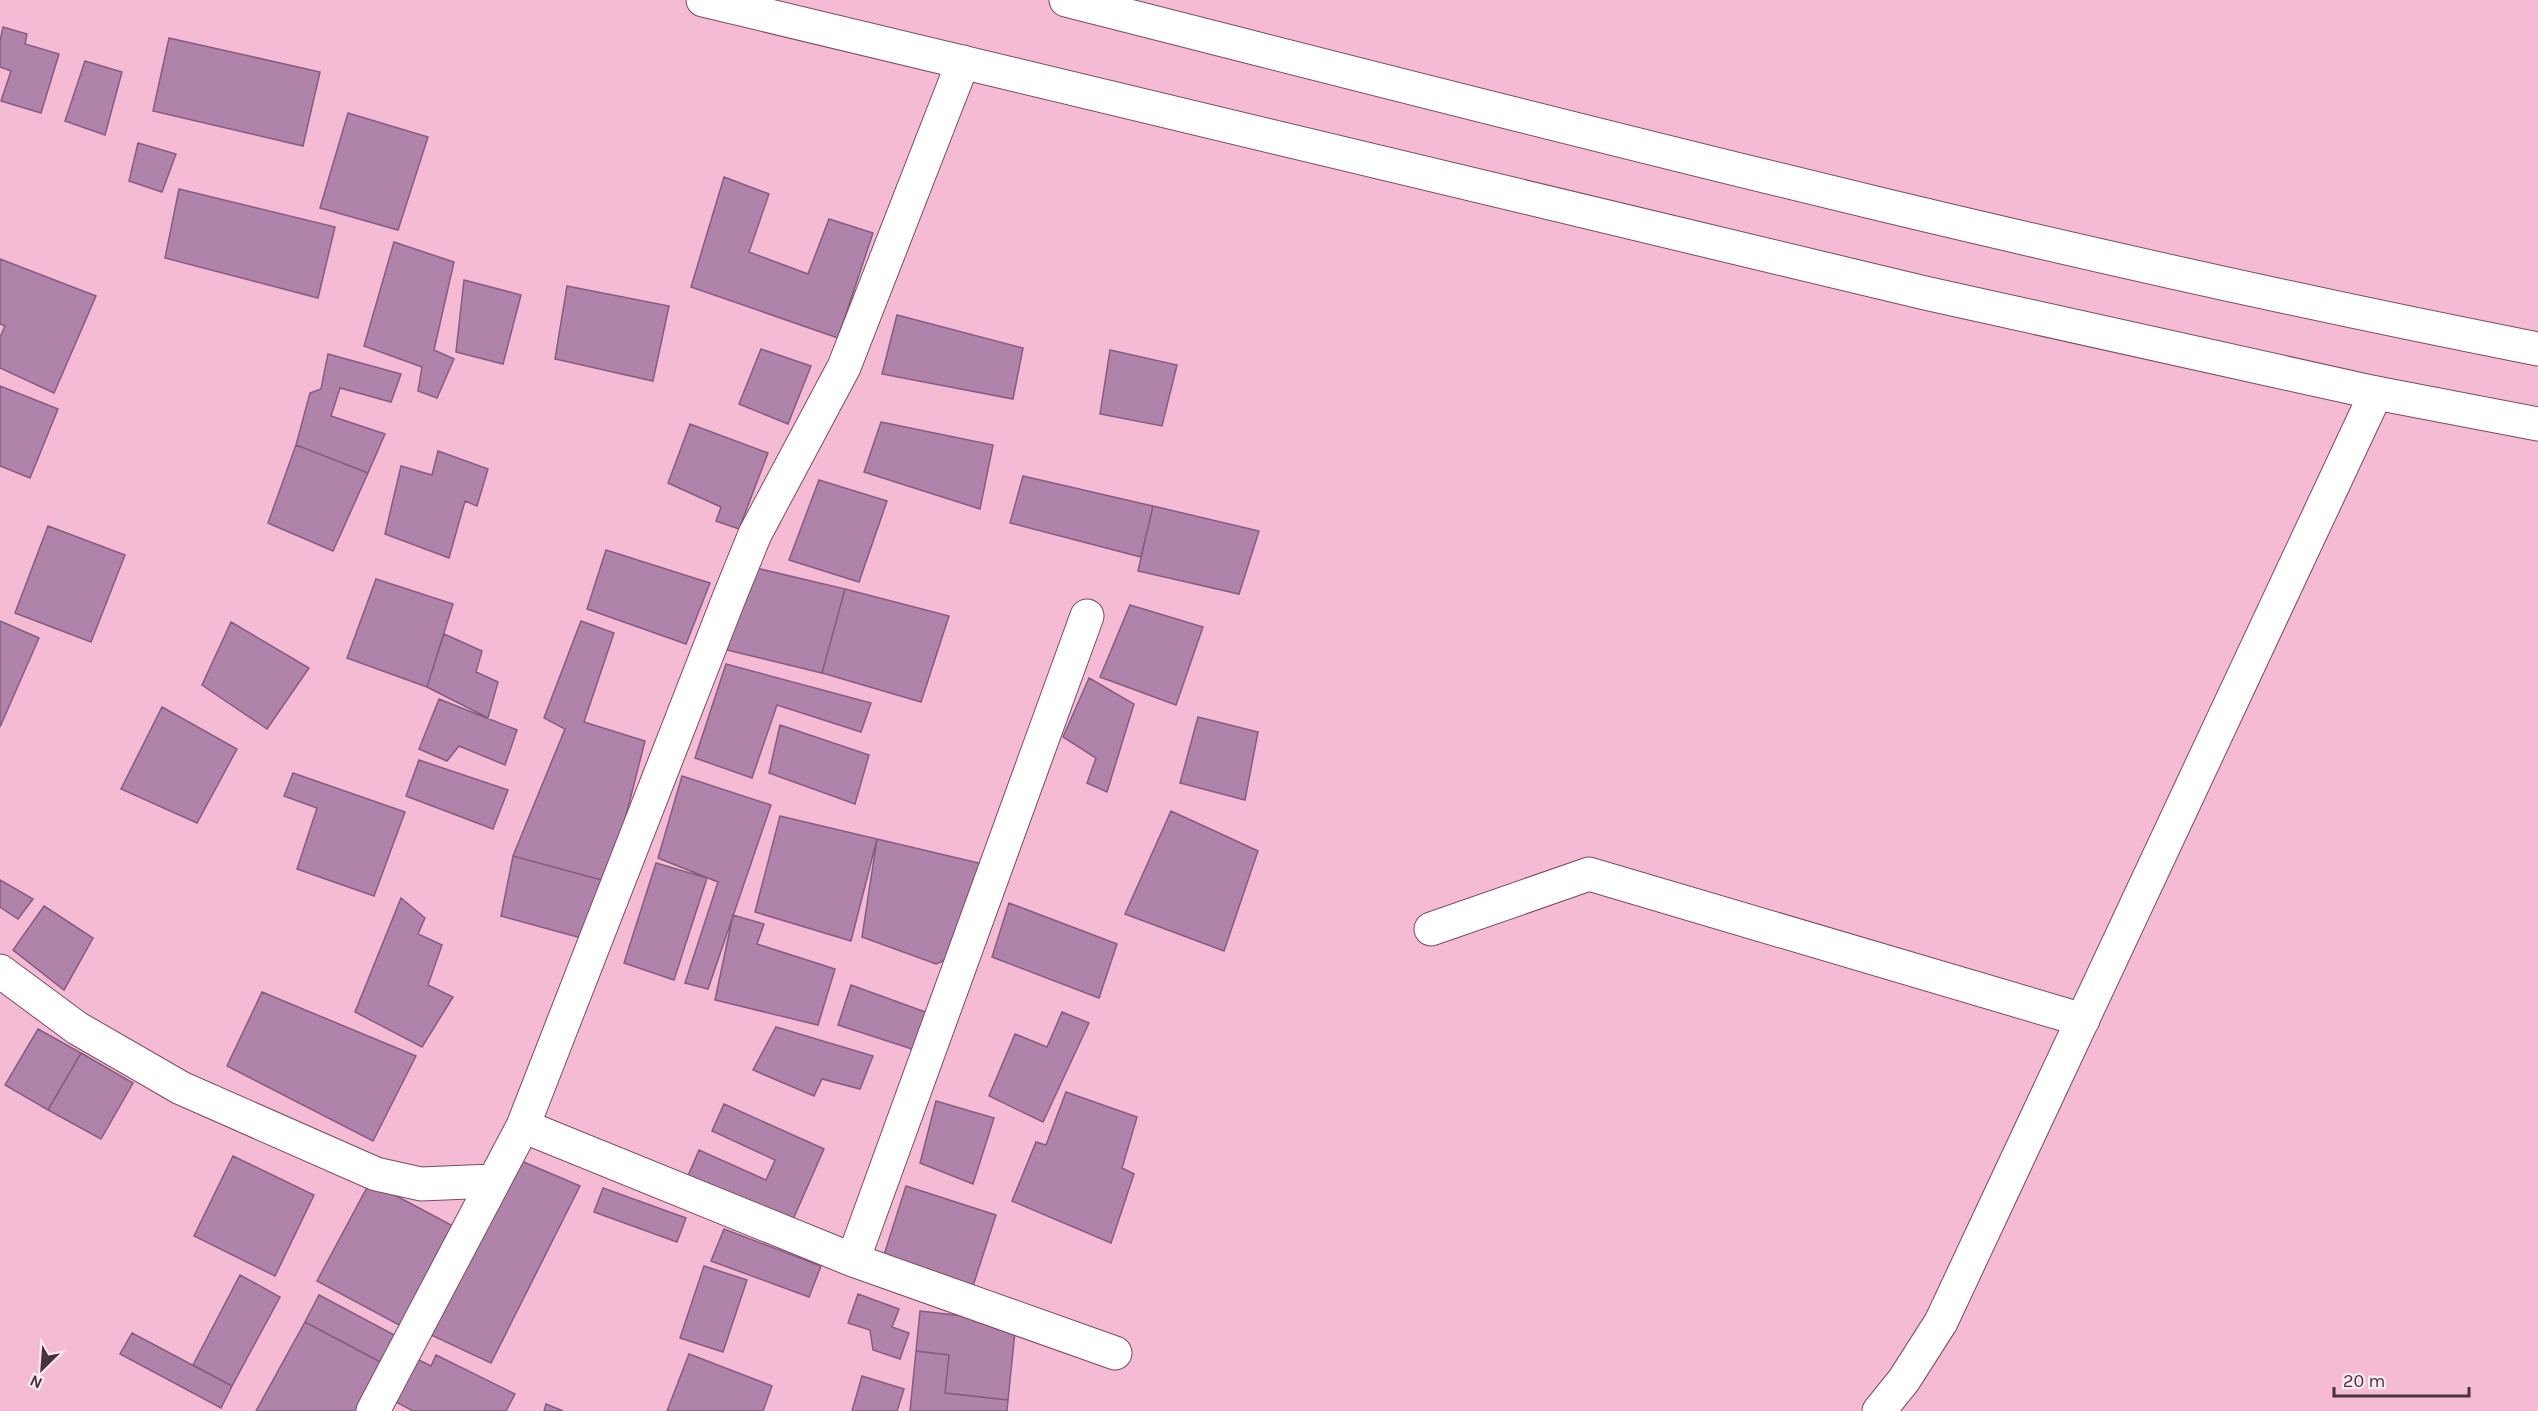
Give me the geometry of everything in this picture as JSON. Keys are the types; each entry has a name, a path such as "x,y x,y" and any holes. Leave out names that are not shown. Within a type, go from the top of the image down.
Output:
{"street":[{"path":"703,0 1925,293 2376,393 2538,424"},
{"path":"1066,0 1784,183 2376,317 2538,349"},
{"path":"373,1411 492,1181 523,1126 733,587 755,534 844,368 963,62"},
{"path":"1879,1411 1904,1380 1941,1322 2376,393"},
{"path":"852,1260 1087,616"},
{"path":"1431,929 1589,874 2083,1020"},
{"path":"0,971 77,1028 181,1088 376,1174 421,1184 492,1181"},
{"path":"523,1126 852,1260 1115,1353"}],"building":[{"path":"3,27 27,34 25,44 59,54 41,113 1,101 11,71 0,67 0,41"},
{"path":"169,38 320,72 303,146 153,111"},
{"path":"85,61 122,72 105,135 65,121"},
{"path":"348,113 428,137 398,230 320,208"},
{"path":"138,143 176,154 162,192 129,181"},
{"path":"724,177 769,194 749,252 808,274 829,219 873,233 838,338 691,287"},
{"path":"179,189 335,227 318,298 165,258"},
{"path":"394,242 454,262 434,350 454,359 437,398 418,391 422,367 364,346"},
{"path":"0,259 96,296 54,393 0,368 0,337 5,326 0,324"},
{"path":"464,280 521,295 503,364 456,352"},
{"path":"567,286 669,306 653,381 555,359"},
{"path":"897,315 1023,348 1013,399 882,374"},
{"path":"761,349 811,366 788,424 739,404"},
{"path":"1110,350 1177,365 1162,426 1100,414"},
{"path":"328,354 401,374 391,402 340,388 331,416 385,434 368,473 296,445 310,393 321,389"},
{"path":"0,386 58,409 30,478 0,466"},
{"path":"881,422 993,445 980,509 864,472"},
{"path":"690,424 768,453 739,529 716,521 721,507 668,483"},
{"path":"296,445 368,473 333,551 268,523"},
{"path":"438,451 488,469 477,506 465,501 449,558 385,534 401,466 432,475"},
{"path":"1023,476 1153,506 1141,557 1010,523"},
{"path":"819,480 887,501 859,582 789,560"},
{"path":"1153,506 1259,531 1239,594 1138,571"},
{"path":"48,526 125,555 91,642 15,613"},
{"path":"606,550 710,583 686,644 587,609"},
{"path":"752,567 845,589 822,673 727,650"},
{"path":"376,579 453,604 427,687 347,658"},
{"path":"845,589 949,616 921,702 822,673"},
{"path":"1130,605 1203,627 1176,705 1100,677"},
{"path":"0,621 39,638 0,727"},
{"path":"581,621 614,633 584,722 645,741 609,882 513,856 565,729 544,718"},
{"path":"231,622 309,668 267,729 202,685"},
{"path":"444,634 482,651 476,672 498,682 488,718 427,687"},
{"path":"726,664 871,703 861,732 777,705 752,778 695,758"},
{"path":"1089,678 1134,704 1107,792 1087,783 1096,758 1063,737"},
{"path":"439,699 517,730 505,765 459,746 447,761 419,749"},
{"path":"162,707 237,749 197,823 121,789"},
{"path":"1198,717 1258,732 1245,800 1180,783"},
{"path":"780,725 869,755 855,804 769,773"},
{"path":"419,760 508,790 493,829 406,796"},
{"path":"293,773 405,812 374,896 297,869 317,808 284,796"},
{"path":"682,776 771,805 708,989 685,983 718,882 658,858"},
{"path":"1171,811 1258,851 1224,951 1125,914"},
{"path":"780,816 877,839 851,941 755,912"},
{"path":"877,839 983,864 955,956 936,964 862,937"},
{"path":"513,856 609,882 585,939 501,916"},
{"path":"656,863 707,878 674,980 624,963"},
{"path":"0,880 33,899 18,919 0,907"},
{"path":"401,898 425,918 418,934 442,945 428,985 453,997 422,1047 355,1012"},
{"path":"1009,903 1117,944 1099,998 992,957"},
{"path":"44,906 93,938 64,990 13,950"},
{"path":"733,915 764,924 757,944 835,969 818,1025 715,1000"},
{"path":"851,985 928,1013 915,1050 838,1025"},
{"path":"262,992 416,1056 373,1141 227,1066"},
{"path":"1062,1012 1089,1023 1043,1122 989,1096 1015,1034 1047,1047"},
{"path":"776,1027 873,1056 860,1089 822,1079 814,1096 753,1070"},
{"path":"38,1029 81,1053 48,1110 5,1085"},
{"path":"81,1053 133,1083 101,1139 48,1110"},
{"path":"1066,1092 1137,1117 1122,1168 1134,1174 1111,1243 1012,1201 1036,1142 1046,1145"},
{"path":"936,1101 994,1118 973,1184 920,1163"},
{"path":"724,1104 824,1149 791,1224 687,1178 699,1150 766,1180 775,1160 712,1131"},
{"path":"233,1156 314,1195 275,1276 194,1236"},
{"path":"519,1160 580,1186 491,1363 431,1335"},
{"path":"370,1182 455,1227 401,1326 317,1281"},
{"path":"906,1186 996,1215 973,1286 883,1258"},
{"path":"603,1188 686,1218 677,1242 594,1212"},
{"path":"724,1229 821,1266 809,1297 711,1261"},
{"path":"704,1266 747,1280 723,1352 680,1338"},
{"path":"240,1275 280,1297 232,1386 193,1365"},
{"path":"858,1294 899,1309 892,1327 909,1333 900,1359 873,1350 870,1330 848,1323"},
{"path":"319,1295 400,1338 386,1365 305,1322"},
{"path":"920,1311 1016,1322 1008,1400 945,1393 949,1355 916,1351"},
{"path":"305,1322 386,1365 362,1411 256,1411"},
{"path":"132,1333 232,1386 221,1408 120,1354"},
{"path":"916,1351 949,1355 945,1393 1008,1400 1007,1411 910,1411"},
{"path":"689,1354 772,1386 763,1411 667,1411"},
{"path":"436,1355 515,1394 506,1411 413,1411 396,1402 417,1359 431,1366"},
{"path":"862,1376 904,1389 897,1411 852,1411"},
{"path":"546,1404 563,1411 544,1411"}]}
